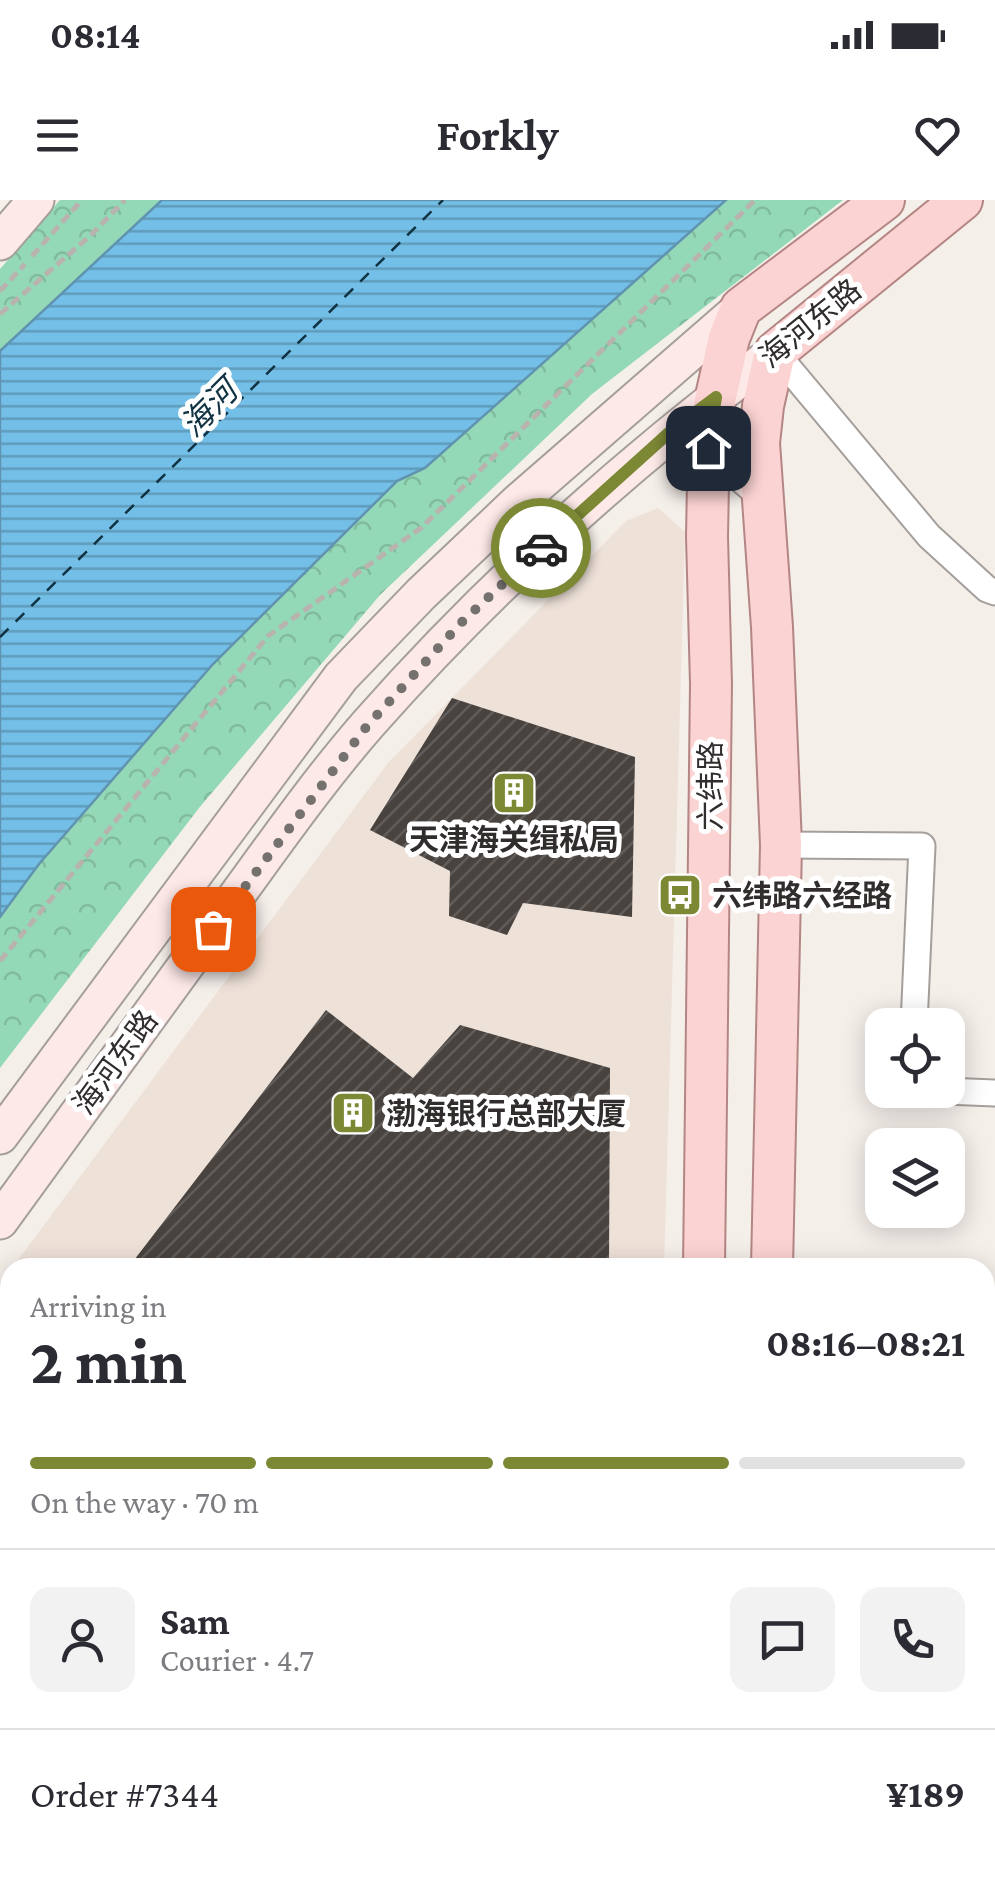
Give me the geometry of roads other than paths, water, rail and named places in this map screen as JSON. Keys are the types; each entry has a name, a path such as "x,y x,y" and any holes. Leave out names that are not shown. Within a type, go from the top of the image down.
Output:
{"main road":[{"path":"0,242 36,200"},
{"name":"海河东路","path":"0,1136 341,677 518,502 741,308 884,200"},
{"name":"海河东路","path":"0,1221 258,867 367,726 462,622 672,430 776,352 962,200"},
{"name":"六纬路","path":"704,1258 711,684 708,448 716,397 741,308"},
{"path":"772,1258 781,845 759,443 762,406 776,352"},
{"path":"621,415 672,430 708,448 763,492"}],"street":[{"path":"776,352 929,536 987,590 995,592"},
{"path":"781,845 922,846 915,1008"},
{"path":"965,1092 995,1093"}],"water":[{"name":"海河","path":"162,200 726,200 425,468 397,481 213,664 39,864 0,917 0,351"}],"place":[{"name":"天津海关缉私局","path":"514,793"},
{"name":"六纬路六经路","path":"680,895"},
{"name":"渤海银行总部大厦","path":"353,1113"}]}
